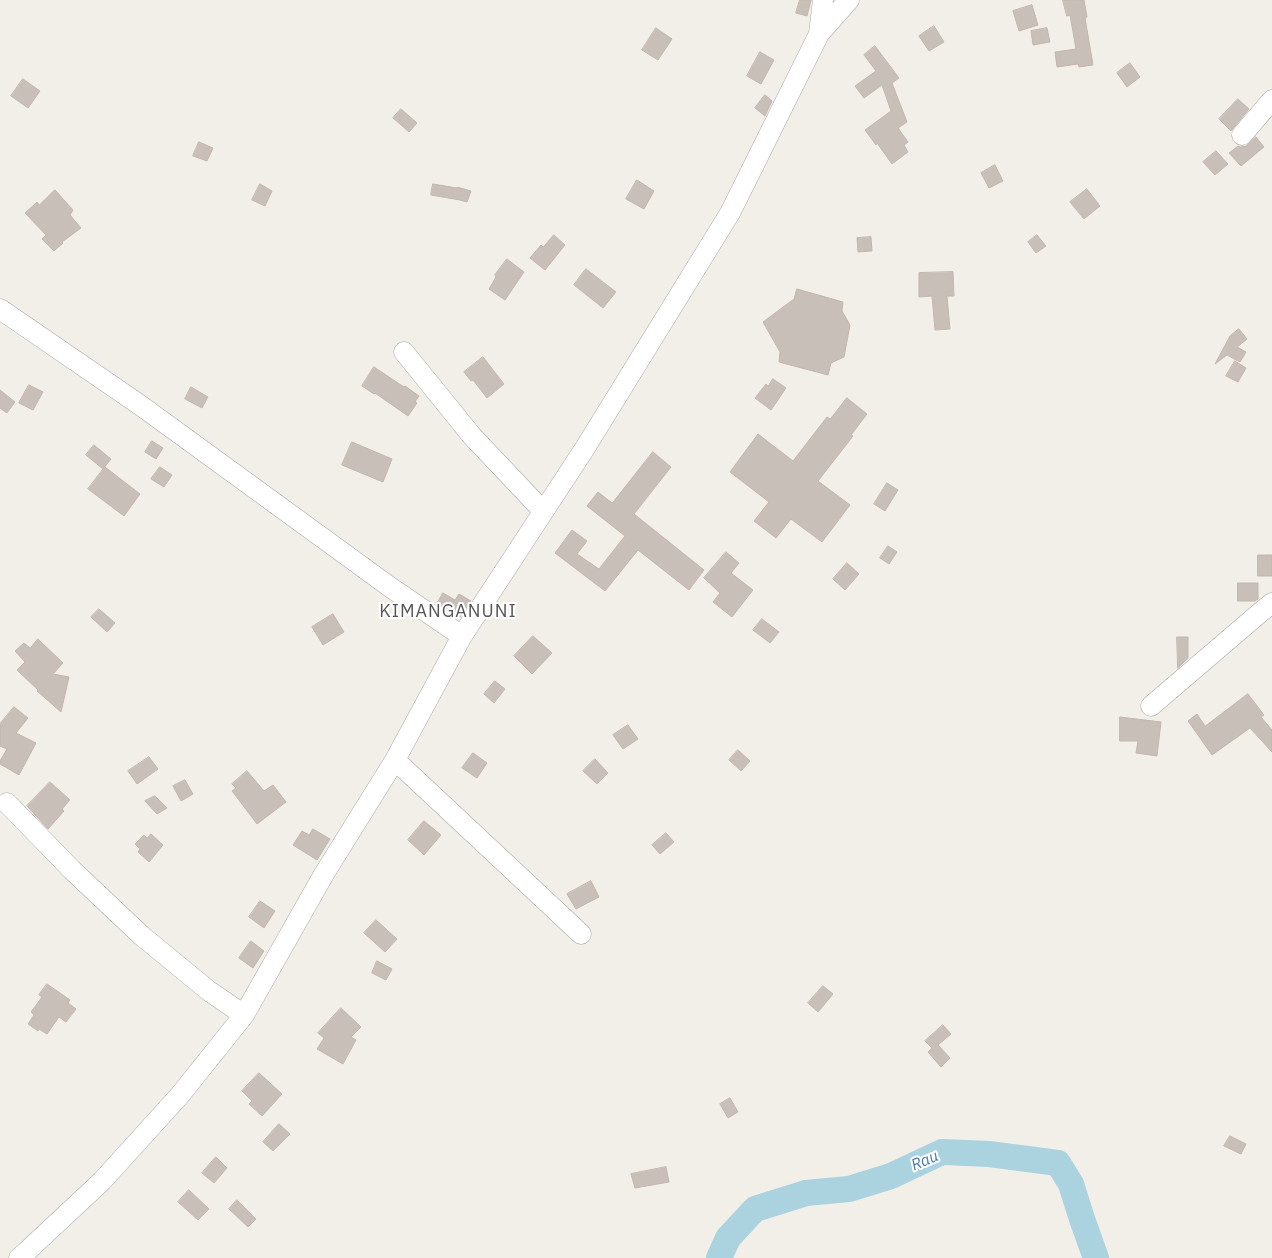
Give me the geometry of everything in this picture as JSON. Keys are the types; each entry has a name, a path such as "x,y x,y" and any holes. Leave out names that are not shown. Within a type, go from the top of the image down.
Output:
{"street":[{"path":"819,34 823,0"},
{"path":"19,1258 108,1174 180,1095 244,1014 324,874 395,760 462,636 585,448 730,213 819,34 849,0"},
{"path":"1242,135 1272,100"},
{"path":"0,309 140,405 382,581 462,636"},
{"path":"404,352 472,436 543,511"},
{"path":"1151,706 1272,603"},
{"path":"395,760 581,934"},
{"path":"7,803 72,870 142,936 209,991 244,1014"}],"building":[{"path":"800,0 811,0 807,16 796,13"},
{"path":"1063,0 1084,0 1093,65 1079,67 1078,64 1057,67 1055,52 1076,49 1070,15 1067,16"},
{"path":"1032,5 1038,25 1019,31 1013,11"},
{"path":"934,26 944,42 929,51 919,36"},
{"path":"656,28 672,39 658,60 642,50"},
{"path":"1047,28 1050,42 1033,45 1031,31"},
{"path":"875,46 899,78 892,83 907,122 898,128 908,142 904,145 908,152 892,164 865,130 891,111 882,85 864,98 855,86 876,71 864,55"},
{"path":"760,52 774,60 761,84 747,76"},
{"path":"1130,63 1140,77 1127,87 1117,73"},
{"path":"23,79 40,91 28,108 11,96"},
{"path":"765,95 772,101 765,116 755,108"},
{"path":"1238,99 1249,109 1231,131 1219,119"},
{"path":"401,109 417,123 409,132 393,118"},
{"path":"1256,137 1264,147 1241,166 1229,153 1238,146 1246,146"},
{"path":"199,142 213,148 207,161 193,156"},
{"path":"1216,151 1228,164 1215,175 1203,162"},
{"path":"995,165 1003,181 989,188 981,173"},
{"path":"637,180 654,191 644,209 626,199"},
{"path":"260,184 272,191 265,206 252,200"},
{"path":"433,184 471,191 467,202 431,195"},
{"path":"1087,189 1100,206 1084,219 1070,202"},
{"path":"55,190 73,210 70,215 81,228 62,242 54,251 42,239 46,235 25,213 37,202 39,205"},
{"path":"554,235 565,245 545,270 530,258 541,245 543,247"},
{"path":"1037,235 1046,246 1036,253 1028,242"},
{"path":"871,237 872,251 858,252 857,238"},
{"path":"507,259 524,272 505,300 489,289 496,277 495,275"},
{"path":"586,269 616,292 603,308 574,285"},
{"path":"953,272 954,296 947,296 950,329 935,330 932,296 919,297 919,273"},
{"path":"797,289 843,302 842,311 850,325 844,357 831,363 828,375 779,362 780,352 763,322 794,299"},
{"path":"1239,329 1247,339 1237,347 1246,352 1240,362 1227,355 1215,364 1230,336"},
{"path":"483,357 504,384 487,398 464,372"},
{"path":"1235,361 1246,368 1238,382 1226,376"},
{"path":"374,367 419,396 415,402 417,403 408,416 362,386"},
{"path":"773,379 786,388 771,410 755,398 766,384 768,386"},
{"path":"29,385 43,392 33,410 19,403"},
{"path":"191,387 208,397 202,408 185,399"},
{"path":"0,390 15,402 7,413 0,408"},
{"path":"847,398 867,414 851,435 853,436 818,481 850,505 822,542 791,519 776,538 754,521 769,502 730,472 758,434 793,461 827,417 830,419"},
{"path":"152,441 163,448 156,459 145,452"},
{"path":"352,442 392,459 383,482 342,465"},
{"path":"94,445 111,459 103,469 86,455"},
{"path":"653,452 671,467 634,514 704,570 689,590 638,550 605,591 555,553 572,530 587,541 577,554 599,569 625,536 587,506 598,492 612,503"},
{"path":"105,467 140,494 124,516 88,489"},
{"path":"160,467 172,475 164,487 151,479"},
{"path":"887,483 898,490 885,511 874,504"},
{"path":"888,546 897,552 889,564 880,558"},
{"path":"726,552 739,563 731,573 753,590 732,617 713,602 720,593 704,578"},
{"path":"1258,555 1272,555 1272,576 1258,576"},
{"path":"847,563 859,574 845,590 833,579"},
{"path":"1238,583 1258,583 1258,599 1255,601 1238,601"},
{"path":"443,593 455,600 459,594 471,601 460,617 437,604"},
{"path":"99,609 115,623 107,632 91,617"},
{"path":"333,614 344,632 323,645 312,627"},
{"path":"762,619 779,632 770,643 753,630"},
{"path":"533,636 552,653 532,674 514,656"},
{"path":"1177,637 1188,637 1188,658 1178,668"},
{"path":"38,639 63,663 53,674 69,677 61,712 17,670 25,662 15,651 24,643 30,648"},
{"path":"495,681 505,689 494,703 484,694"},
{"path":"1248,694 1264,715 1261,717 1272,730 1272,752 1250,728 1212,755 1188,721 1197,714 1205,726"},
{"path":"14,707 28,718 16,733 36,743 19,775 0,764 7,749 0,746 0,724"},
{"path":"1120,717 1161,722 1157,756 1136,753 1138,741 1120,741"},
{"path":"628,725 638,739 623,749 613,735"},
{"path":"738,750 750,761 741,771 729,760"},
{"path":"473,753 487,763 477,778 462,768"},
{"path":"149,757 158,769 137,784 128,771"},
{"path":"595,759 608,773 597,784 583,771"},
{"path":"247,771 264,791 273,785 286,802 257,824 232,791 236,788 232,784"},
{"path":"185,780 193,794 181,801 173,786"},
{"path":"50,782 70,800 62,809 64,811 48,829 27,806"},
{"path":"155,796 167,808 157,814 145,801"},
{"path":"424,821 441,835 424,855 408,840"},
{"path":"313,829 330,839 317,860 293,845 302,831 309,835"},
{"path":"666,833 674,842 660,854 652,845"},
{"path":"151,834 163,845 149,862 138,852 140,849 135,844 144,835 147,838"},
{"path":"591,881 599,897 576,909 567,894"},
{"path":"260,901 275,911 264,928 249,917"},
{"path":"376,920 397,939 385,952 364,933"},
{"path":"251,941 264,951 253,968 239,958"},
{"path":"377,961 392,969 386,980 372,973"},
{"path":"47,984 70,1000 68,1003 76,1009 66,1022 59,1017 47,1034 39,1029 38,1031 28,1024 34,1015 31,1012 42,997 39,995"},
{"path":"823,986 833,994 818,1012 808,1003"},
{"path":"341,1008 361,1027 351,1037 356,1040 343,1064 317,1049 324,1038 318,1033"},
{"path":"943,1025 951,1034 938,1045 950,1058 941,1067 928,1052 932,1048 925,1041"},
{"path":"259,1073 282,1094 262,1116 249,1104 252,1101 242,1091"},
{"path":"730,1098 738,1112 728,1118 720,1104"},
{"path":"279,1124 290,1134 273,1151 263,1142"},
{"path":"1230,1136 1246,1144 1241,1154 1224,1146"},
{"path":"216,1157 227,1168 214,1183 202,1173"},
{"path":"666,1167 669,1182 635,1188 631,1174"},
{"path":"189,1190 209,1209 198,1220 178,1202"},
{"path":"237,1200 256,1219 248,1227 229,1209"}],"waterway":[{"name":"Rau","path":"719,1258 728,1238 755,1209 806,1193 849,1189 891,1176 942,1152 989,1154 1058,1163 1071,1184 1096,1258"}],"district":[{"name":"KIMANGANUNI","path":"448,612"}]}
